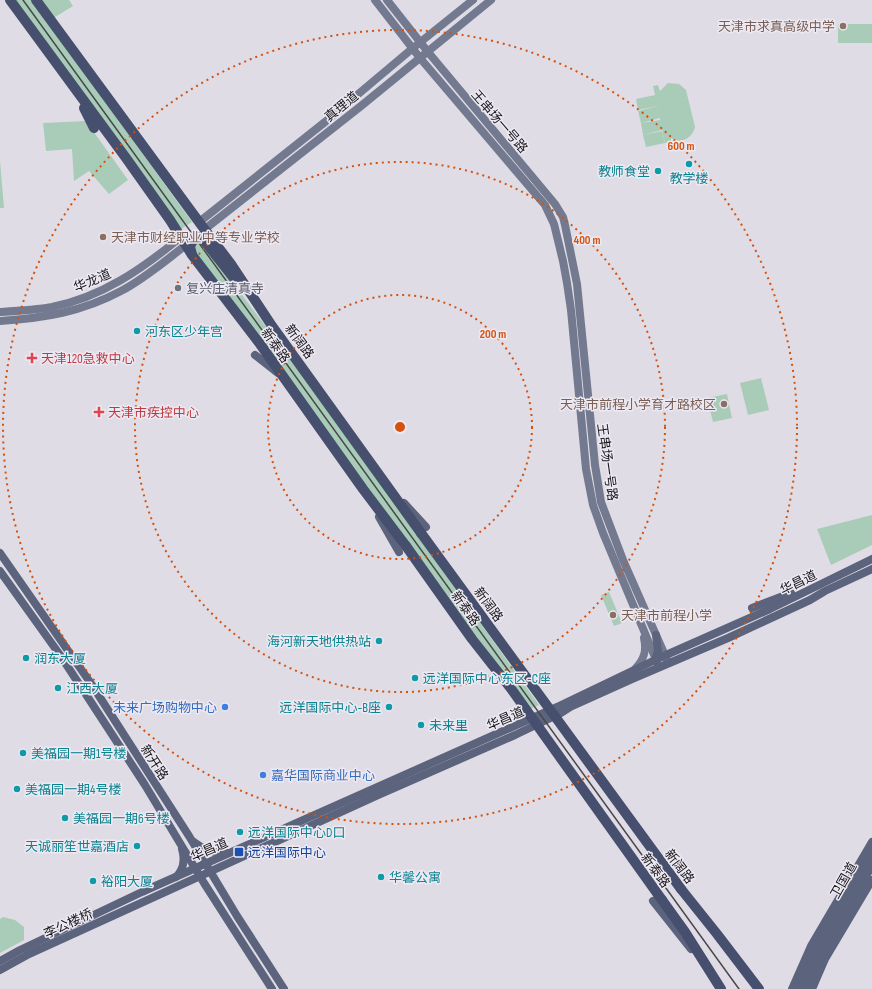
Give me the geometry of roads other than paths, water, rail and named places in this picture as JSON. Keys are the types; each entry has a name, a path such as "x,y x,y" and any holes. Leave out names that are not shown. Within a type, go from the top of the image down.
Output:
{"highway":[{"path":"10,0 45,48 57,70 84,110 94,128"},
{"name":"新阔路","path":"36,0 232,264 253,298 389,488 424,530 681,889 759,989"},
{"name":"新泰路","path":"45,48 135,170 170,220 192,255 260,344 364,489 403,549 516,697 657,901 685,932 721,989"},
{"path":"192,255 190,247 192,242 198,238 202,238 223,265 253,298"}],"main road":[{"name":"王串场一号路","path":"375,0 412,48 410,50 420,58 545,205 554,224 563,261 571,310 586,469 590,490 603,533 625,585 661,661"},
{"name":"王串场一号路","path":"387,0 428,52 555,204 563,217 577,284 595,465 601,502 623,560 656,635 661,661"},
{"name":"真理道","path":"203,219 325,122 412,48 473,0"},
{"name":"真理道","path":"205,229 428,52 491,0"},
{"name":"王串场一号路","path":"410,31 420,42"},
{"name":"王串场一号路","path":"401,38 412,48"},
{"name":"王串场一号路","path":"554,224 558,241"},
{"name":"华龙道","path":"0,312 51,307 95,294 132,275 183,241"},
{"path":"0,321 54,316 79,309 105,299 145,276 183,241"},
{"path":"255,355 283,377"},
{"name":"新开路","path":"0,553 92,685 189,836 284,989"},
{"name":"华昌道","path":"752,608 807,586 872,555"},
{"name":"华昌道","path":"144,891 175,877 196,872 210,872 234,856 634,671 661,661 872,559"},
{"name":"华昌道","path":"147,900 180,886 206,864 234,856 515,735 561,713 572,706 646,672 661,661 680,657 728,638 803,603 872,568"},
{"name":"新开路","path":"0,571 84,690 144,784 196,872 272,989"},
{"path":"625,585 628,599 645,643 644,658 634,671"},
{"path":"189,836 196,844 208,850 234,856"},
{"path":"189,836 194,851 196,872 222,891"},
{"path":"792,989 811,946 872,842"},
{"path":"175,877 181,871 184,862 184,855 180,843"},
{"name":"卫国道","path":"837,919 872,854"},
{"name":"卫国道","path":"837,919 872,866"},
{"path":"812,989 836,940 872,880"},
{"path":"180,886 199,886 205,889 212,896"},
{"name":"李公楼桥","path":"0,961 26,947 144,891"},
{"name":"李公楼桥","path":"0,970 29,954 147,900"},
{"path":"798,989 815,952 837,919"},
{"path":"804,989 837,919"}],"railway":[{"path":"23,0 739,989"}],"place":[{"name":"天津市求真高级中学","path":"843,26"},
{"name":"教学楼","path":"689,164"},
{"name":"教师食堂","path":"658,171"},
{"name":"天津市财经职业中等专业学校","path":"103,237"},
{"name":"复兴庄清真寺","path":"178,288"},
{"name":"河东区少年宫","path":"137,331"},
{"name":"天津120急救中心","path":"32,358"},
{"name":"天津市前程小学育才路校区","path":"724,404"},
{"name":"天津市疾控中心","path":"99,412"},
{"name":"天津市前程小学","path":"613,615"},
{"name":"海河新天地供热站","path":"379,641"},
{"name":"润东大厦","path":"26,658"},
{"name":"远洋国际中心东区-C座","path":"415,678"},
{"name":"江西大厦","path":"58,688"},
{"name":"未来广场购物中心","path":"225,707"},
{"name":"远洋国际中心-B座","path":"389,707"},
{"name":"未来里","path":"421,725"},
{"name":"美福园一期1号楼","path":"23,753"},
{"name":"嘉华国际商业中心","path":"263,775"},
{"name":"美福园一期4号楼","path":"17,789"},
{"name":"美福园一期6号楼","path":"65,818"},
{"name":"远洋国际中心D口","path":"240,832"},
{"name":"天诚丽笙世嘉酒店","path":"137,846"},
{"name":"远洋国际中心","path":"239,852"},
{"name":"华馨公寓","path":"381,877"},
{"name":"裕阳大厦","path":"93,881"}]}
